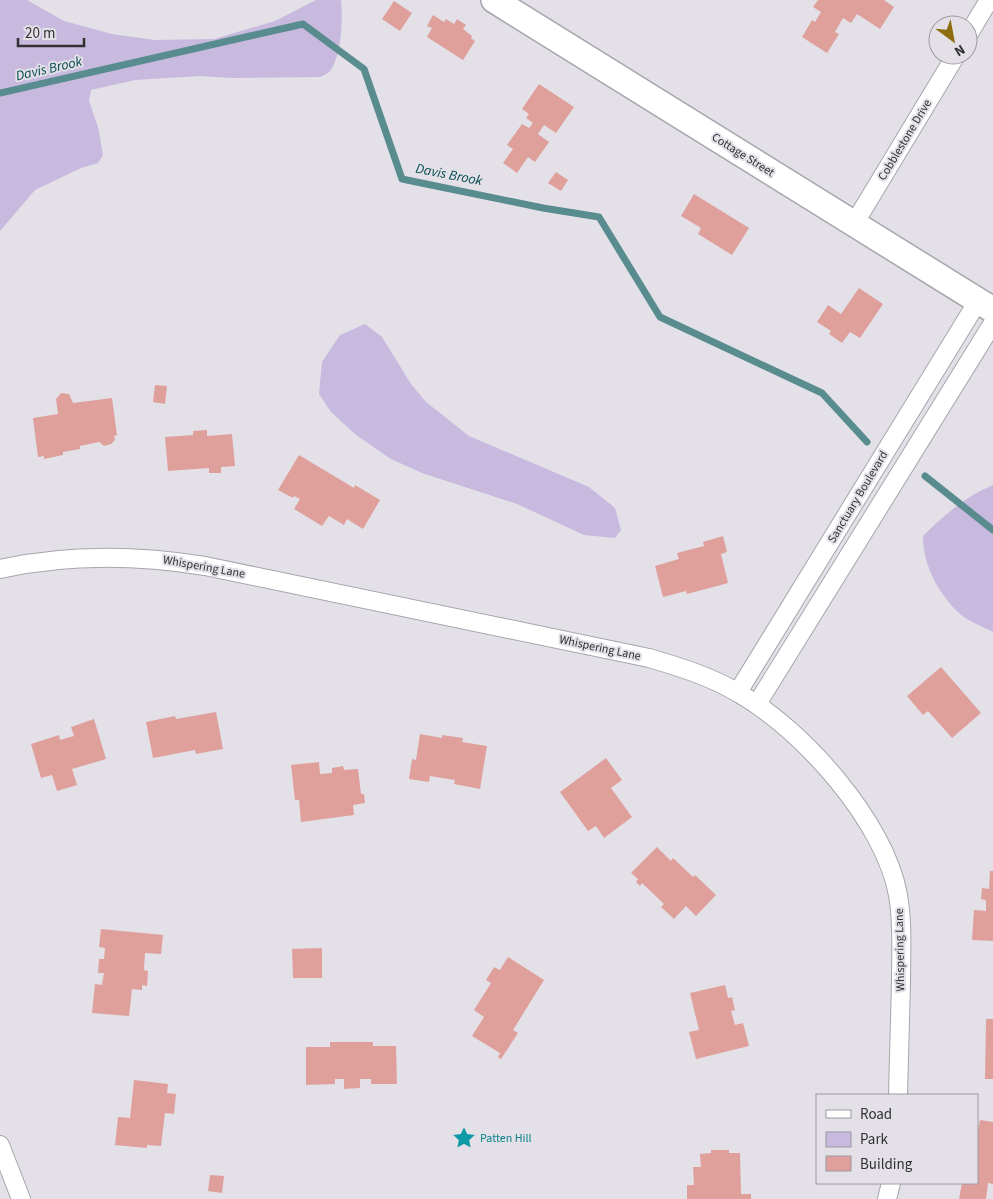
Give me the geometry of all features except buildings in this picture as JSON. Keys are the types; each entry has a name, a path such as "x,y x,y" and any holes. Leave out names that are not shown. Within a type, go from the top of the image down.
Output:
{"street":[{"name":"Cottage Street","path":"494,0 985,306"},
{"path":"978,18 989,0"},
{"name":"Cobblestone Drive","path":"854,224 950,65"},
{"name":"Sanctuary Boulevard","path":"738,692 985,306"},
{"name":"Sanctuary Boulevard","path":"757,704 993,323"},
{"name":"Whispering Lane","path":"0,569 44,561 88,558 167,560 205,566 649,658 681,668 738,692 757,704 802,744 834,777 876,834 889,864 898,894 902,930 898,1094"},
{"path":"0,1144 21,1199"},
{"path":"887,1199 890,1184"}],"green space":[{"path":"0,0 27,0 64,21 112,34 155,40 214,39 275,21 316,0 341,0 341,36 334,64 330,71 320,77 232,78 200,76 135,80 91,90 89,101 98,127 103,155 98,163 81,168 35,190 0,231"},
{"path":"365,324 382,337 411,384 426,402 469,436 589,487 615,508 621,530 615,538 584,535 517,504 422,473 391,459 356,435 331,412 319,394 322,362 340,335"},
{"path":"993,485 993,632 962,616 945,597 929,568 923,536 955,507"}],"waterway":[{"name":"Davis Brook","path":"0,93 303,24 364,69 402,179 543,208 599,217 660,317 822,393 867,442"},
{"name":"Davis Brook","path":"925,476 993,530"}],"place":[{"name":"Patten Hill","path":"464,1138"}]}
